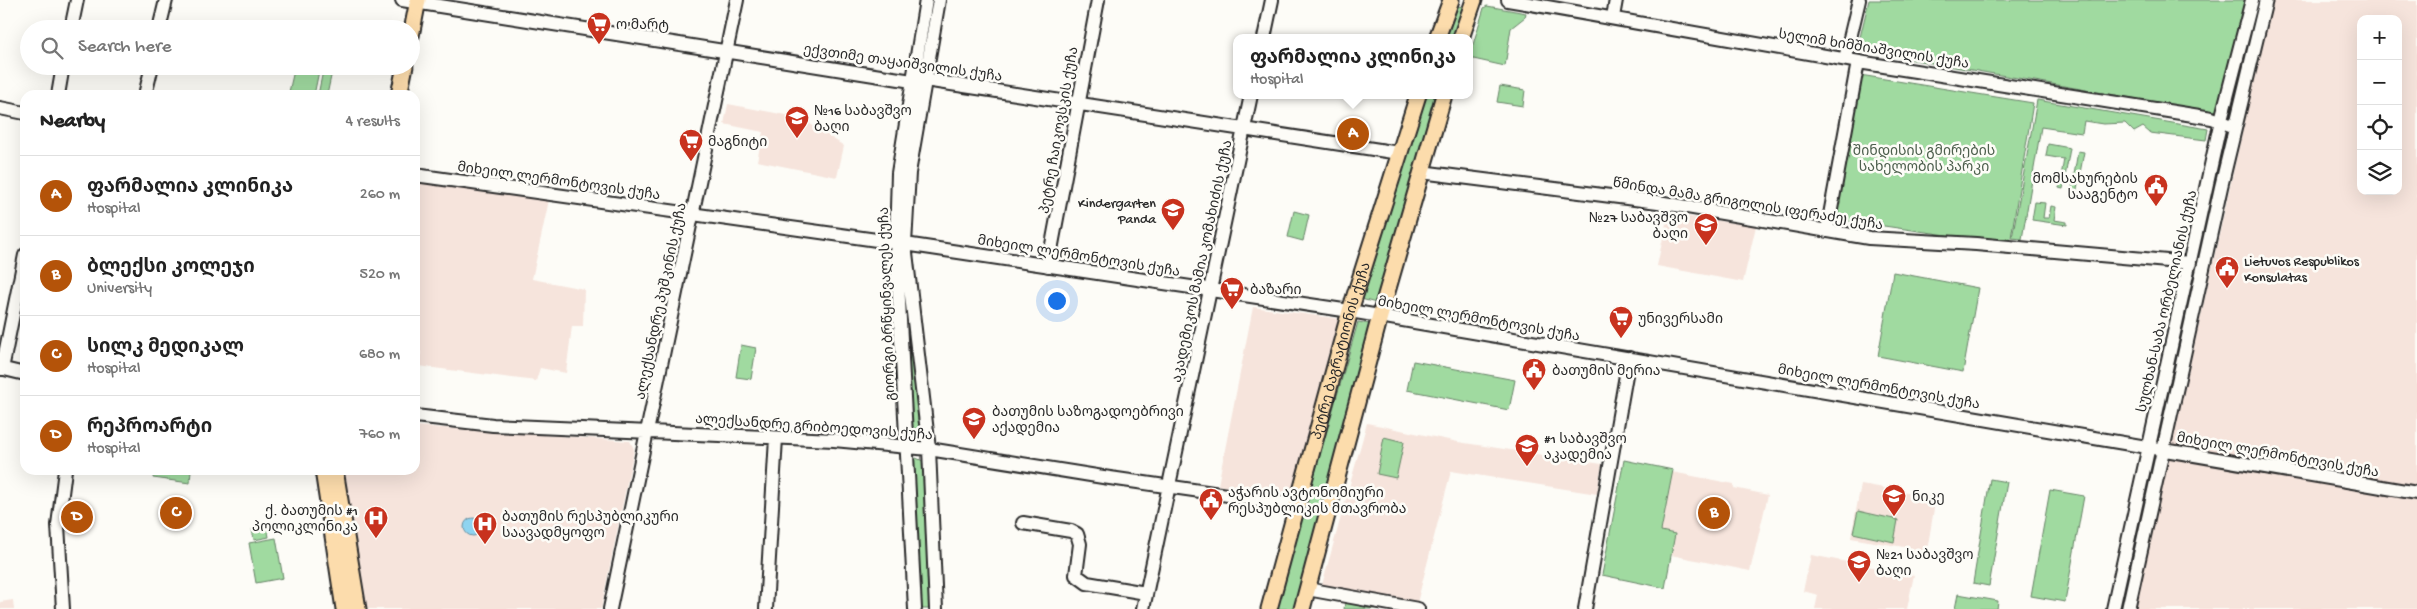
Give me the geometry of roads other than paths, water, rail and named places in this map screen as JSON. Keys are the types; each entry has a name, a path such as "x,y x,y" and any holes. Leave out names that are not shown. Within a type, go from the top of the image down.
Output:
{"main road":[{"path":"1438,34 1451,0"},
{"path":"1462,34 1474,0"},
{"path":"414,20 418,1"},
{"path":"400,90 403,75"},
{"name":"პეტრე ბაგრატიონის ქუჩა","path":"1269,609 1350,311 1398,153 1417,99"},
{"name":"პეტრე ბაგრატიონის ქუჩა","path":"1302,609 1380,316 1443,99"},
{"path":"324,475 344,609"},
{"path":"336,475 358,609"}],"street":[{"path":"73,20 77,0"},
{"path":"162,20 166,0"},
{"name":"ექვთიმე თაყაიშვილის ქუჩა","path":"402,0 727,50 912,81 925,80 1398,153"},
{"name":"ალექსანდრე პუშკინის ქუჩა","path":"610,609 694,214 737,0"},
{"name":"გიორგი ბრწყინვალეს ქუჩა","path":"915,609 906,447 898,173 926,0"},
{"name":"გიორგი ბრწყინვალეს ქუჩა","path":"936,609 928,449 901,243 909,173 939,0"},
{"name":"პეტრე ჩაიკოვსკის ქუჩა","path":"1048,266 1098,0"},
{"path":"1265,34 1272,0"},
{"name":"სელიმ ხიმშიაშვილის ქუჩა","path":"1508,0 1613,17 1858,62 2222,120 2235,127"},
{"path":"1613,17 1616,0"},
{"path":"1845,59 1859,0"},
{"name":"სულხან-საბა ორბელიანის ქუჩა","path":"2113,609 2222,120 2252,0"},
{"name":"სულხან-საბა ორბელიანის ქუჩა","path":"2128,609 2235,127 2266,0"},
{"path":"1827,231 1858,62"},
{"path":"59,90 62,75"},
{"path":"147,90 150,75"},
{"name":"აკადემიკოს მამია კომახიძის ქუჩა","path":"1143,609 1250,99"},
{"path":"0,108 20,112"},
{"name":"წმინდა მამა გრიგოლის (ფერაძე) ქუჩა","path":"1421,172 1658,202 1869,238 1976,244 2190,263"},
{"name":"მიხეილ ლერმონტოვის ქუჩა","path":"420,176 901,243 1350,311 2417,493"},
{"path":"20,279 1,369 20,373"},
{"path":"1585,609 1629,358"},
{"name":"ალექსანდრე გრიბოედოვის ქუჩა","path":"420,417 493,426 834,440 928,449 1168,487 1297,505"},
{"path":"766,609 776,438"},
{"path":"63,609 58,525 64,475"},
{"path":"1023,523 1071,531 1077,534 1080,544 1076,575 1080,580 1086,583 1146,593"},
{"path":"1307,589 1418,609"}],"water":[{"path":"473,518 479,521 482,527 479,533 473,536 467,533 464,527 467,521"}],"place":[{"name":"ო'მარტ","path":"599,45"},
{"name":"ფარმალია კლინიკა","path":"1353,134"},
{"name":"№16 საბავშვო ბაღი","path":"797,139"},
{"name":"მაგნიტი","path":"691,162"},
{"name":"მომსახურების სააგენტო","path":"2156,207"},
{"name":"Kindergarten Panda","path":"1173,231"},
{"name":"№27 საბავშვო ბაღი","path":"1706,246"},
{"name":"Lietuvos Respublikos Konsulatas","path":"2227,289"},
{"name":"ბაზარი","path":"1232,310"},
{"name":"უნივერსამი","path":"1621,339"},
{"name":"ბათუმის მერია","path":"1534,391"},
{"name":"ბათუმის საზოგადოებრივი აქადემია","path":"974,440"},
{"name":"#1 საბავშვო აკადემია","path":"1527,467"},
{"name":"სილკ მედიკალ","path":"176,513"},
{"name":"ბლექსი კოლეჯი","path":"1714,513"},
{"name":"რეპროარტი","path":"77,517"},
{"name":"ნიკე","path":"1894,517"},
{"name":"აჭარის ავტონომიური რესპუბლიკის მთავრობა","path":"1211,521"},
{"name":"ქ. ბათუმის #1 პოლიკლინიკა","path":"376,539"},
{"name":"ბათუმის რესპუბლიკური საავადმყოფო","path":"485,545"},
{"name":"№21 საბავშვო ბაღი","path":"1859,583"}],"park label":[{"name":"შინდისის გმირების სახელობის პარკი","path":"1924,158"}]}
